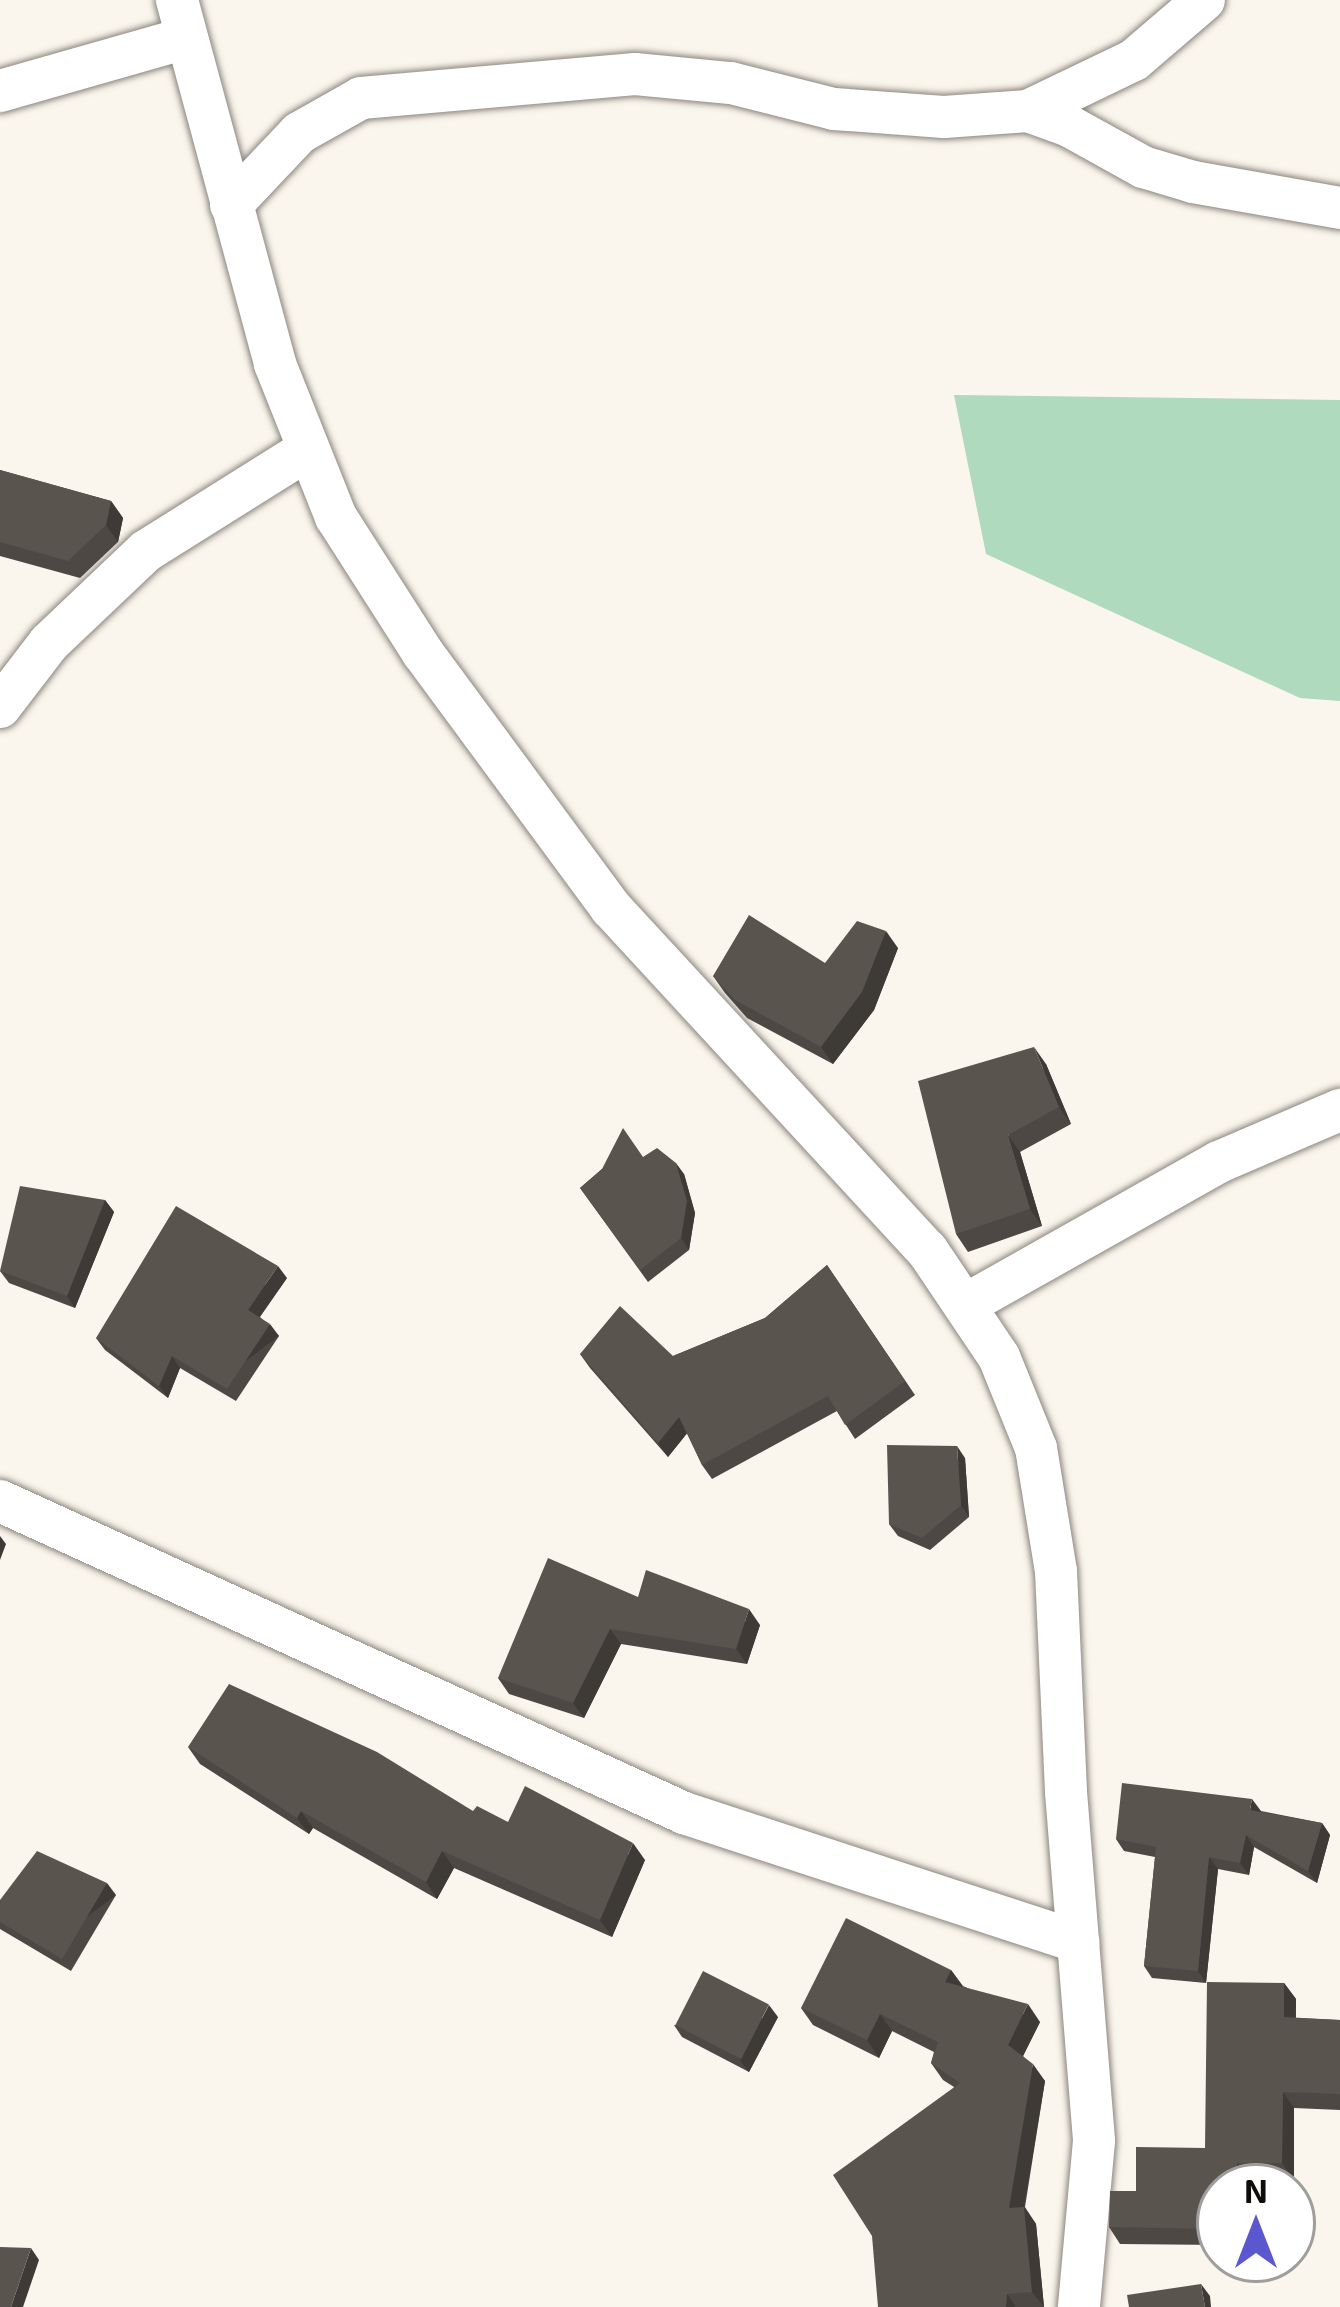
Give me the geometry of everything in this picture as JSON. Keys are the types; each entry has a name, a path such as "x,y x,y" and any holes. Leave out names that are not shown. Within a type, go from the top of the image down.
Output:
{"street":[{"path":"231,205 299,134 361,98 635,74 730,83 834,110 944,117 1028,111 1134,60 1204,0"},
{"path":"0,91 181,19 275,364 335,517 423,653 611,908 927,1250 999,1357 1036,1448 1056,1571 1094,2141 1079,2307"},
{"path":"1028,111 1070,126 1143,167 1193,182 1340,208"},
{"path":"0,707 49,643 146,550 307,449"},
{"path":"964,1305 1219,1162 1340,1110"},
{"path":"0,1501 684,1814 1078,1942"}],"green space":[{"path":"954,395 1340,400 1340,701 1300,698 986,554"}],"building":[{"path":"0,470 111,501 106,525 68,561 0,542"},
{"path":"749,915 825,963 857,921 886,931 862,992 821,1047 735,1000 713,976"},
{"path":"1034,1047 1059,1107 1008,1135 1030,1209 956,1234 918,1081"},
{"path":"623,1128 643,1157 657,1148 676,1163 687,1201 681,1238 640,1270 580,1188 602,1169"},
{"path":"20,1186 105,1200 67,1296 0,1271"},
{"path":"176,1206 278,1266 248,1310 270,1324 227,1389 172,1356 159,1386 96,1338"},
{"path":"827,1265 905,1381 845,1425 828,1396 702,1465 679,1417 658,1443 580,1354 620,1306 673,1356 765,1318"},
{"path":"887,1445 957,1446 961,1505 922,1538 889,1524"},
{"path":"548,1558 638,1597 646,1570 749,1609 736,1649 610,1629 573,1703 498,1678"},
{"path":"229,1684 377,1752 473,1811 477,1806 508,1822 525,1786 633,1843 600,1920 442,1851 426,1882 301,1811 297,1818 188,1747"},
{"path":"1122,1783 1252,1799 1250,1810 1322,1823 1308,1871 1246,1835 1240,1863 1209,1857 1198,1971 1144,1966 1156,1847 1116,1839"},
{"path":"37,1851 107,1883 62,1959 0,1922 0,1900"},
{"path":"846,1918 951,1970 945,1982 1028,2004 1008,2045 1033,2064 1009,2208 1024,2207 1032,2292 1007,2294 1006,2307 878,2307 872,2236 833,2175 960,2083 931,2063 938,2042 880,2014 867,2040 801,2008"},
{"path":"703,1971 769,2005 741,2059 675,2025"},
{"path":"1207,1982 1284,1983 1284,2017 1340,2020 1340,2094 1283,2092 1282,2163 1196,2163 1196,2229 1109,2227 1110,2191 1136,2191 1136,2147 1205,2148"},
{"path":"0,2247 31,2248 11,2307 0,2307"},
{"path":"1201,2284 1205,2307 1129,2307 1127,2295"}]}
